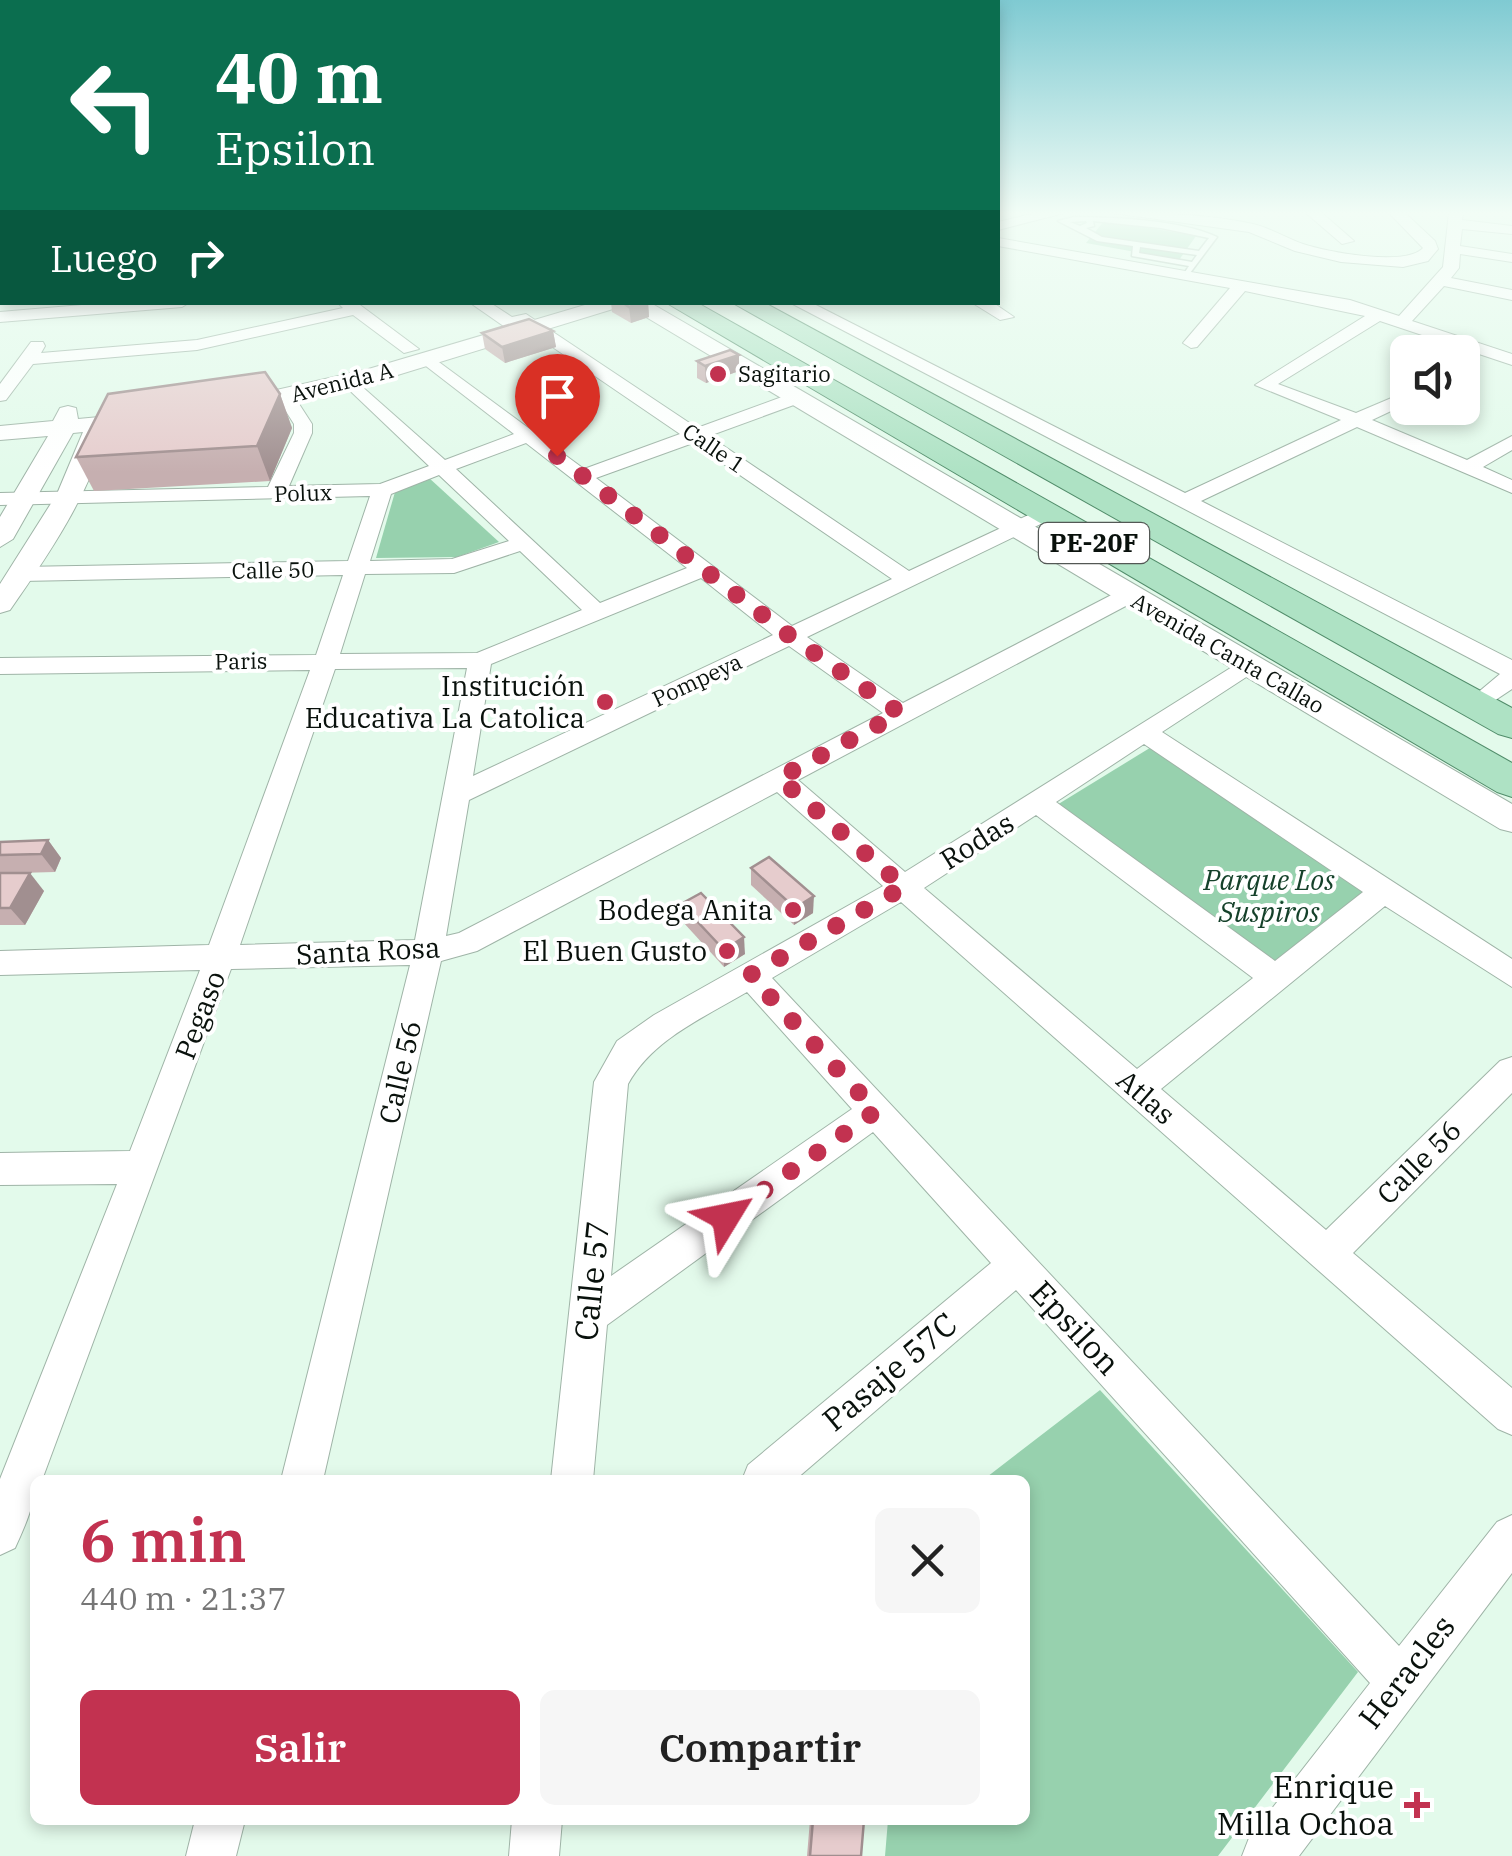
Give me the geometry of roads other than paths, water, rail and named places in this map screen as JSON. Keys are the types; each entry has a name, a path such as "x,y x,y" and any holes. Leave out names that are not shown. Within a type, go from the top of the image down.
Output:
{"main road":[{"name":"Avenida Canta Callao","path":"682,305 1031,522 1512,782"},
{"name":"PE-20F","path":"749,305 1512,725"}],"street":[{"path":"1192,344 1229,300"},
{"path":"1350,300 1379,314 1512,360"},
{"path":"1403,321 1422,300"},
{"path":"0,317 123,305"},
{"name":"Calle 1","path":"483,305 520,324 697,436 908,580"},
{"name":"Avenida A","path":"520,324 564,305"},
{"name":"Avenida A","path":"419,354 350,381 286,396 212,404 605,305"},
{"name":"Avenida Canta Callao","path":"639,305 796,398 1031,522 1128,595 1512,820"},
{"path":"803,305 1512,673 1476,705"},
{"path":"985,305 1006,317"},
{"path":"28,360 197,344 350,306 530,435 790,636 900,713"},
{"path":"0,396 64,308"},
{"path":"1379,314 1264,385 1361,421 1512,487"},
{"path":"1480,358 1492,352"},
{"path":"350,381 597,612"},
{"path":"275,494 303,432 303,424 286,396"},
{"path":"584,476 796,398"},
{"path":"1183,502 1390,406"},
{"path":"0,417 65,420 164,411"},
{"path":"0,604 66,496 100,418"},
{"path":"0,433 65,420"},
{"path":"0,540 12,498 58,444 65,420"},
{"name":"Polux","path":"12,498 382,490 530,435"},
{"path":"1468,468 1512,442"},
{"name":"Pegaso","path":"0,1534 223,958 328,660 382,490"},
{"name":"Pompeya","path":"458,794 1031,522"},
{"name":"Calle 50","path":"20,574 454,566 521,544"},
{"name":"Paris","path":"0,666 480,660 704,569"},
{"name":"Santa Rosa","path":"0,963 428,952 490,934 1128,595"},
{"name":"Calle 56","path":"303,1475 428,952 480,660"},
{"name":"Rodas","path":"610,1082 629,1052 665,1024 904,887 1248,665"},
{"path":"1146,734 1512,975"},
{"name":"Atlas","path":"779,778 1512,1415"},
{"path":"1038,802 1275,978"},
{"path":"1137,1089 1384,891"},
{"name":"Epsilon","path":"750,975 1400,1681"},
{"name":"Calle 56","path":"1327,1254 1512,1071"},
{"name":"Calle 57","path":"573,1475 610,1082"},
{"path":"589,1314 876,1111"},
{"path":"0,1169 142,1167"},
{"name":"Pasaje 57C","path":"770,1475 1017,1265"},
{"name":"Heracles","path":"1267,1856 1512,1537"},
{"path":"212,1856 219,1825"},
{"path":"534,1856 537,1825"}],"place":[{"name":"Sagitario","path":"718,374"},
{"name":"Institución Educativa La Catolica","path":"605,702"},
{"name":"Bodega Anita","path":"793,910"},
{"name":"El Buen Gusto","path":"727,951"},
{"name":"Enrique Milla Ochoa","path":"1417,1805"}],"park label":[{"name":"Parque Los Suspiros","path":"1269,896"}]}
